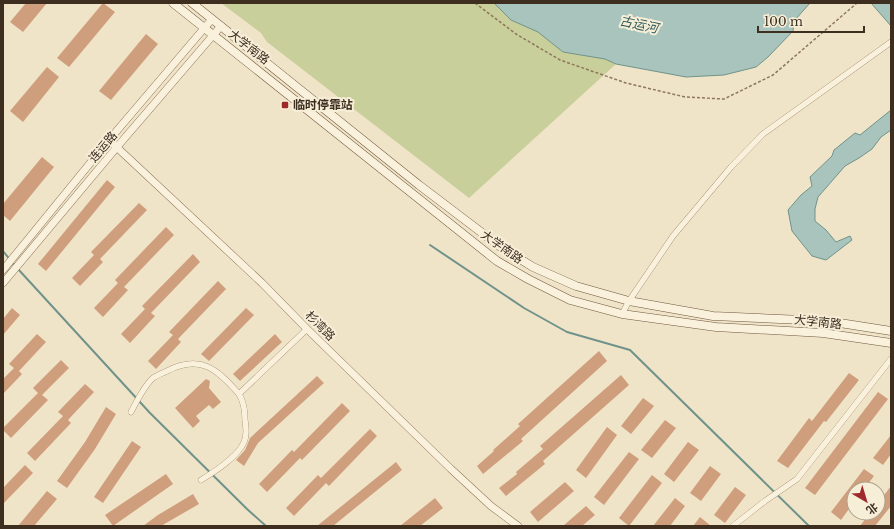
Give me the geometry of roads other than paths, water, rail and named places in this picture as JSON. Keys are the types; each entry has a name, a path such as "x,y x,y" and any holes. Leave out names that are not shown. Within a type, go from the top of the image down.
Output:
{"main road":[{"name":"大学南路","path":"173,3 497,261 528,279 570,300 622,314 716,327 823,333 891,343"},
{"name":"大学南路","path":"192,3 419,185 502,248 533,267 576,286 629,301 714,316 827,321 891,330"}],"street":[{"name":"连运路","path":"3,270 212,19"},
{"name":"连运路","path":"4,281 221,26"},
{"path":"622,314 629,301 673,236 731,167 763,134 890,43"},
{"name":"杉湾路","path":"110,140 262,283 307,329 451,469 492,506 518,526"},
{"path":"239,394 307,329"},
{"path":"733,526 765,501 797,479 891,358"},
{"path":"131,412 147,386 154,378 177,366 200,363 215,370 227,380 239,394 243,402 246,426 244,442 234,456 224,465 201,480"}],"water":[{"name":"古运河","path":"494,3 810,3 794,21 793,31 768,57 756,67 724,75 686,77 616,64 605,59 563,52 538,32 511,20"},
{"path":"871,3 891,3 891,26"},
{"path":"891,110 891,130 881,137 872,149 845,166 818,197 815,209 815,221 826,230 836,242 850,236 852,240 826,260 812,256 792,231 788,210 801,195 812,186 810,177 832,156 834,150 855,133 860,135"}],"waterway":[{"path":"430,245 524,308 567,332 630,350 809,526"},
{"path":"3,251 15,266"},
{"path":"18,269 150,413 266,526"}],"place":[{"name":"临时停靠站","path":"285,105"}]}
